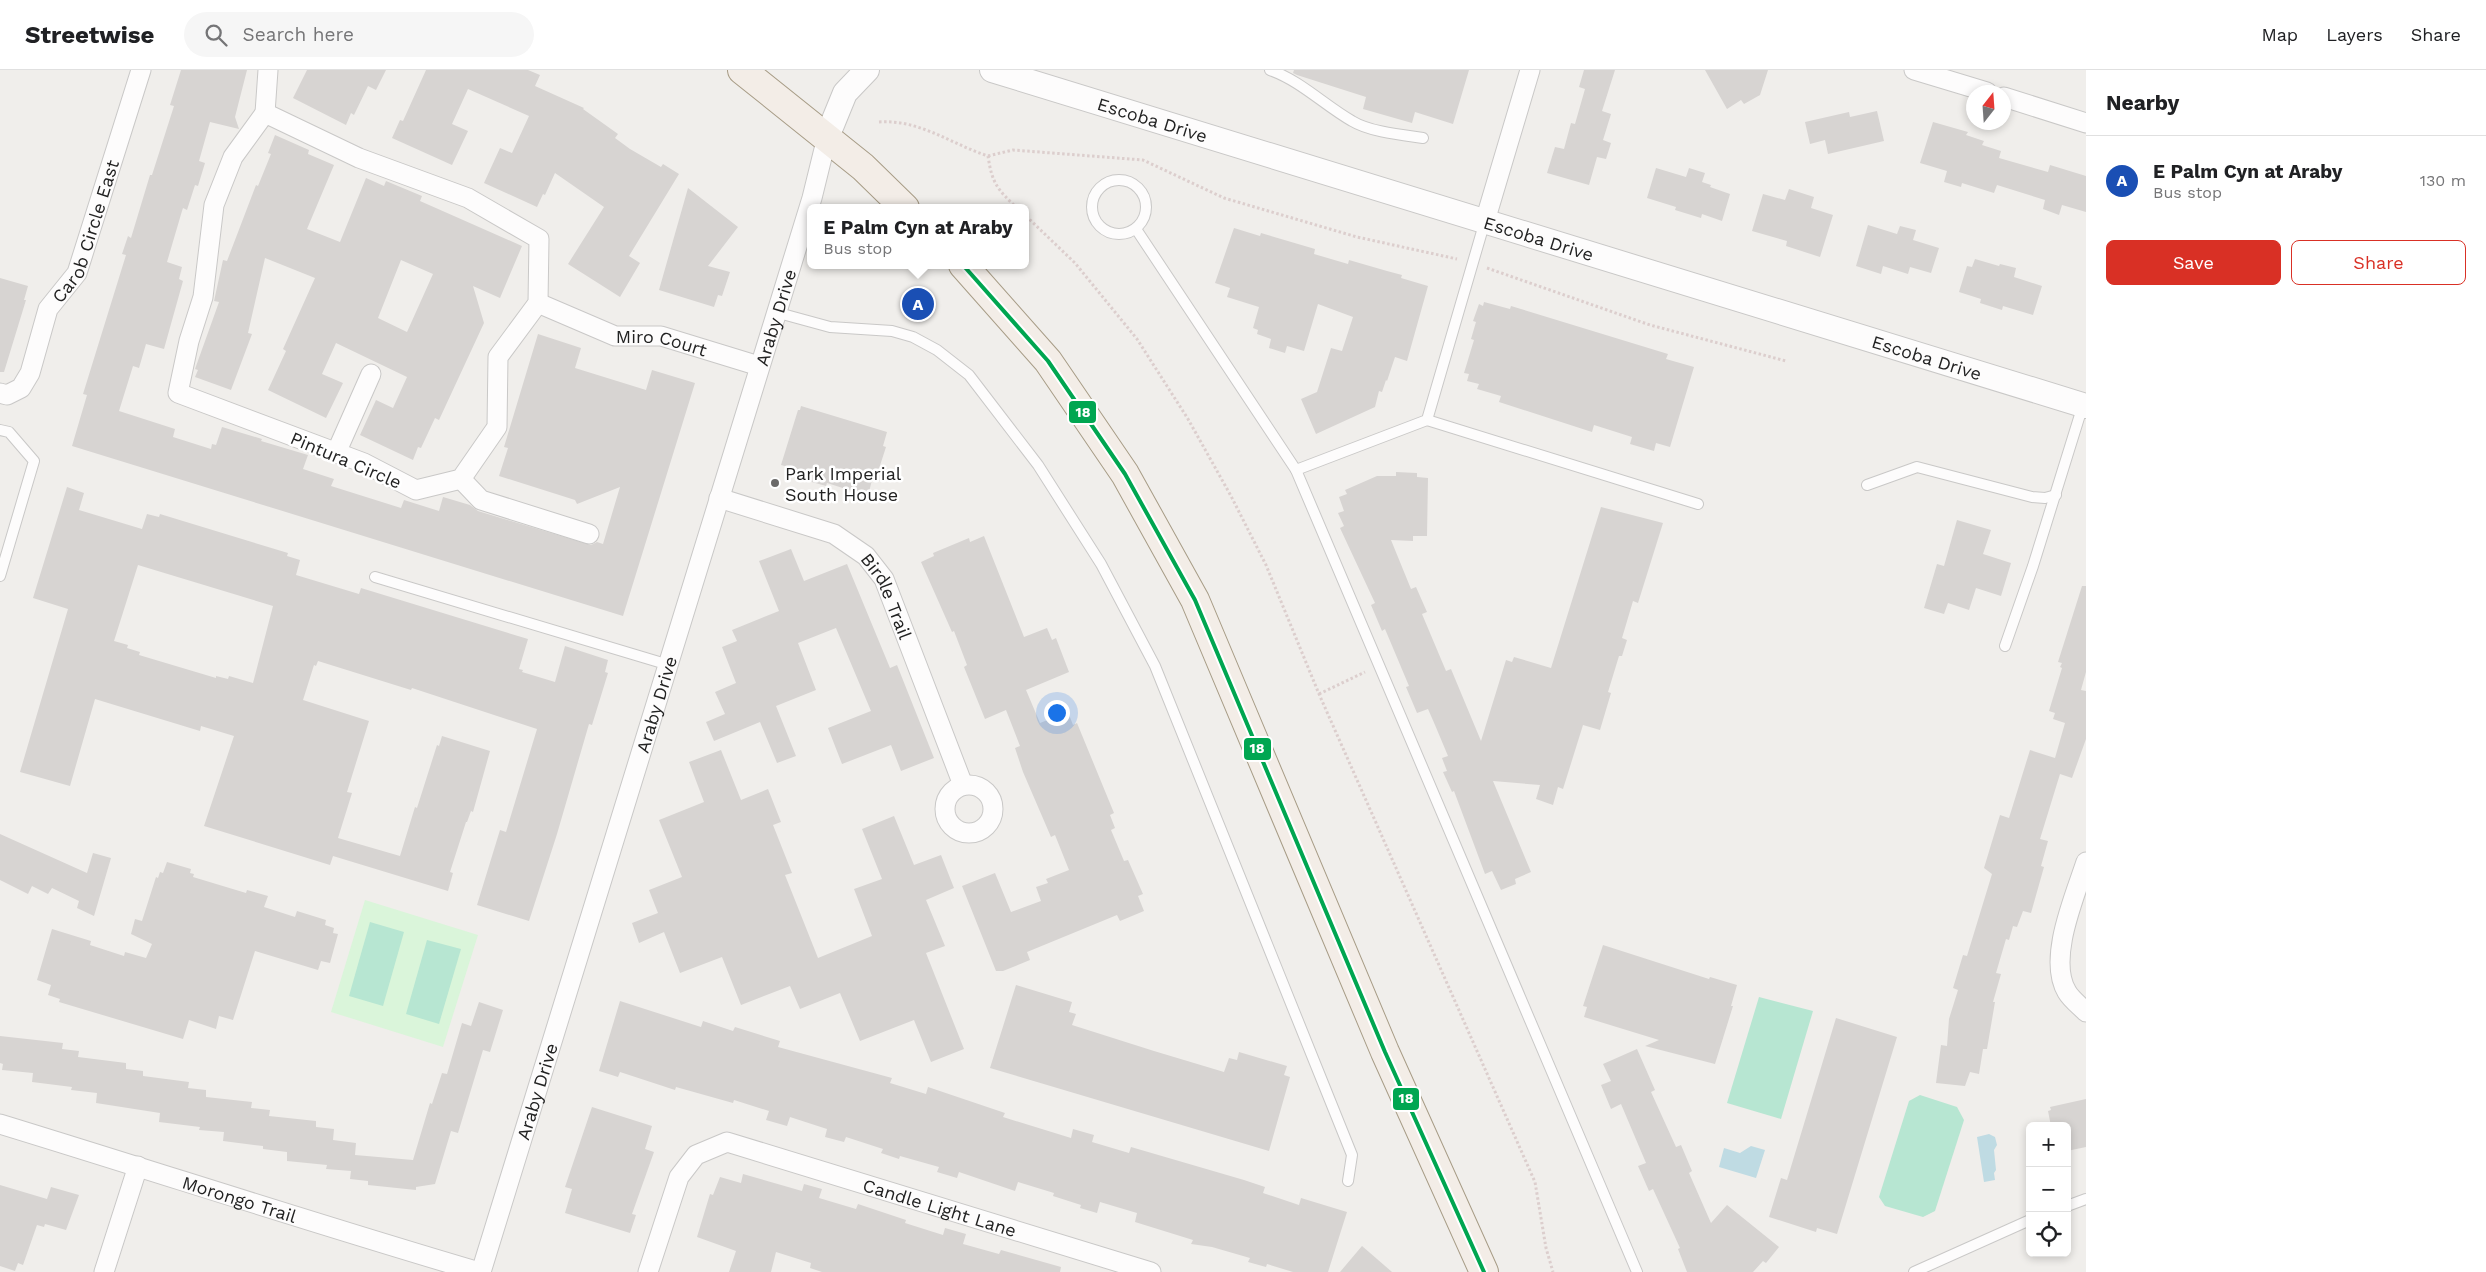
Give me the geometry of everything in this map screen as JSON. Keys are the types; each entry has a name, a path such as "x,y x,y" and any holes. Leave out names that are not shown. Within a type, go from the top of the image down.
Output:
{"main road":[{"path":"742,70 827,137 873,176 901,204"},
{"path":"967,269 1048,361 1125,474 1195,600 1381,1043 1484,1272"}],"street":[{"name":"Carob Circle East","path":"0,393 7,395 21,388 30,373 48,309 78,273 141,70"},
{"path":"268,70 265,113 359,158 468,198 539,238 538,303 498,357 497,426 461,479 481,500 589,534"},
{"path":"827,137 845,93 867,70"},
{"name":"Escoba Drive","path":"992,70 2084,406"},
{"path":"1485,221 1530,70"},
{"path":"1914,70 1966,85"},
{"path":"2011,99 2086,123"},
{"name":"Pintura Circle","path":"265,113 233,157 214,205 203,297 189,341 178,393 364,463 416,490 461,479"},
{"name":"Araby Drive","path":"810,204 827,137"},
{"name":"Araby Drive","path":"480,1272 807,214"},
{"name":"Miro Court","path":"538,303 614,336 661,336 759,366"},
{"path":"336,452 371,374"},
{"name":"Birdle Trail","path":"719,498 814,526 834,534 866,556 884,579 963,785"},
{"path":"2086,862 2060,946 2061,967 2067,992 2086,1011"},
{"name":"Morongo Trail","path":"0,1124 138,1166 267,1209 480,1272"},
{"name":"Candle Light Lane","path":"648,1272 679,1177 696,1155 727,1142 1151,1272"},
{"path":"104,1272 138,1166"}],"lane":[{"path":"1270,70 1315,95 1353,122 1392,133 1423,138"},
{"path":"1119,178 1136,184 1146,197 1146,215 1136,229 1120,235 1103,230 1092,216 1092,198 1102,184 1119,178"},
{"path":"1427,420 1485,221"},
{"path":"1136,229 1296,470 1637,1272"},
{"path":"776,312 830,327 892,331 913,337 937,350 969,375 1038,465 1101,564 1155,666 1352,1155 1348,1180"},
{"path":"2006,646 2084,406"},
{"path":"1296,470 1427,420 1698,504"},
{"path":"0,576 34,461 4,431"},
{"path":"1867,485 1918,467 2032,497 2045,498 2056,494"},
{"path":"376,577 669,664"},
{"path":"2071,1205 2086,1199"},
{"path":"1914,1272 2026,1222"}],"path":[{"path":"879,122 895,121 934,132 988,156 1013,150 1144,160 1224,198 1357,237 1472,262 1650,325 1786,361"},
{"path":"988,156 992,178 999,191 1013,204"},
{"path":"1029,219 1075,263 1137,339 1188,418 1266,565 1319,694 1535,1182 1546,1248 1553,1272"},
{"path":"1319,694 1379,665"}],"green space":[{"path":"365,900 478,935 443,1047 331,1012"},
{"path":"370,922 404,932 383,1006 349,996"},
{"path":"427,940 461,949 439,1024 406,1014"},
{"path":"1759,997 1813,1011 1781,1119 1727,1103"},
{"path":"1920,1095 1957,1107 1964,1120 1935,1211 1923,1217 1885,1206 1879,1197 1909,1101"}],"water":[{"path":"1989,1134 1995,1137 1997,1145 1994,1150 1995,1180 1984,1182 1977,1137"},
{"path":"1751,1146 1765,1150 1756,1178 1719,1167 1724,1148 1740,1153"}],"building":[{"path":"181,70 247,70 235,117 239,129 210,122 199,161 205,163 198,186 195,185 187,210 183,208 167,262 182,267 179,279 183,281 164,349 146,344 139,368 133,366 119,411 175,429 173,437 211,449 212,444 216,445 222,427 262,439 261,441 308,455 303,469 334,479 331,486 401,508 404,500 439,511 443,497 470,505 478,511 591,545 597,542 603,544 620,487 577,504 575,500 499,476 508,448 504,447 538,334 581,348 575,368 646,390 652,370 695,383 623,616 72,446 87,395 83,394 126,255 122,254 128,236 131,238 150,175 152,175 174,106 170,105"},
{"path":"307,70 386,70 376,90 368,86 354,115 351,113 346,125 293,98"},
{"path":"426,70 528,70 540,75 535,86 584,108 618,134 615,138 630,149 661,167 663,164 679,174 629,256 640,263 620,297 568,264 604,207 555,173 537,207 484,183 500,148 512,153 529,116 468,89 452,124 468,131 452,165 392,138 400,120 403,121"},
{"path":"1294,70 1469,70 1453,124 1415,112 1412,123 1363,109 1366,97 1297,75 1293,73"},
{"path":"1584,70 1615,70 1602,111 1611,114 1603,140 1611,143 1606,159 1597,157 1589,185 1547,173 1555,147 1564,149 1571,123 1575,124 1585,89 1579,87"},
{"path":"1705,70 1768,70 1760,95 1744,104 1741,100 1727,109"},
{"path":"1877,111 1884,141 1828,154 1825,140 1810,144 1805,122 1849,112 1850,117"},
{"path":"1933,122 1968,132 1966,135 1984,141 1982,145 2001,151 1999,158 2048,172 2050,165 2086,176 2086,212 2062,205 2059,215 2043,209 2045,200 1997,185 1994,193 1962,183 1961,187 1944,182 1947,171 1920,163"},
{"path":"275,135 309,150 308,154 334,165 307,229 340,242 366,178 384,186 386,181 422,196 420,201 522,246 500,298 473,286 484,323 439,420 435,418 421,448 418,447 413,460 360,435 376,400 393,408 407,377 336,343 322,374 343,383 326,418 268,390 286,351 283,349 315,278 265,258 248,333 252,334 231,390 195,377 198,370 195,369 219,302 214,301 223,260 227,261 256,185 258,186 271,154 268,153","holes":["401,260 433,274 407,332 378,318"]},
{"path":"1656,168 1686,177 1689,168 1705,173 1702,182 1730,194 1722,221 1702,214 1701,218 1675,210 1676,207 1647,198"},
{"path":"688,188 738,227 708,266 730,272 722,296 718,295 714,307 659,290"},
{"path":"1789,189 1814,197 1811,208 1833,215 1820,257 1786,246 1787,241 1752,231 1763,194 1785,200"},
{"path":"1868,225 1897,234 1900,226 1916,230 1913,240 1939,248 1931,273 1910,267 1908,274 1883,266 1881,274 1856,266"},
{"path":"1234,228 1260,236 1261,233 1315,249 1314,254 1348,264 1349,260 1402,275 1401,278 1428,286 1407,361 1395,357 1382,392 1379,391 1375,407 1316,434 1301,399 1317,392 1331,348 1342,351 1353,317 1318,304 1304,351 1287,346 1285,353 1269,348 1271,339 1257,334 1258,330 1253,328 1259,307 1227,297 1230,288 1215,283"},
{"path":"1975,259 1999,266 2000,264 2016,268 2014,277 2042,286 2033,315 2003,306 2002,310 1980,303 1981,299 1959,292 1967,266 1972,267"},
{"path":"0,278 28,286 24,300 26,300 4,372 0,372"},
{"path":"1484,302 1510,309 1511,306 1668,354 1666,359 1694,367 1670,447 1656,443 1654,451 1630,444 1632,437 1594,425 1592,432 1499,402 1501,396 1477,389 1479,384 1467,381 1469,374 1464,373 1474,340 1471,339 1476,322 1473,321 1479,304 1483,306"},
{"path":"801,406 887,432 883,446 886,447 875,481 872,480 868,496 827,483 826,486 794,477 796,469 781,465 798,410 800,410"},
{"path":"1396,472 1417,473 1417,477 1428,478 1427,536 1413,536 1413,541 1391,540 1411,589 1416,587 1427,612 1422,614 1446,671 1451,669 1481,741 1506,660 1512,662 1514,657 1551,668 1601,507 1663,523 1638,603 1633,601 1622,638 1627,640 1622,656 1619,656 1608,692 1611,693 1600,730 1583,725 1563,789 1558,787 1553,805 1536,799 1540,785 1493,781 1531,872 1515,879 1516,884 1501,890 1492,871 1485,874 1454,791 1452,792 1443,772 1447,771 1442,758 1448,756 1428,709 1417,713 1406,687 1409,686 1385,629 1382,631 1371,605 1375,603 1340,528 1344,526 1338,513 1344,511 1339,497 1347,494 1345,490 1377,476 1396,476"},
{"path":"67,487 84,493 79,510 142,529 147,514 159,517 160,514 288,553 287,556 300,560 296,575 359,594 361,588 528,639 519,669 523,670 522,672 555,682 565,646 608,660 605,672 608,673 592,725 589,724 529,921 477,905 500,830 506,832 537,729 412,688 411,690 318,661 316,666 314,665 303,700 369,721 347,792 352,793 338,838 400,856 415,807 417,808 437,745 439,746 442,736 490,751 473,812 471,811 466,822 450,872 453,873 448,891 333,856 330,865 204,826 234,736 201,726 200,731 95,699 70,786 20,772 68,609 33,598","holes":["138,565 273,606 253,683 229,676 228,679 216,676 216,678 139,655 140,652 127,648 128,645 114,641"]},
{"path":"1957,520 1991,530 1983,554 2011,563 2001,596 1976,588 1969,610 1948,603 1944,614 1924,608 1937,564 1944,566"},
{"path":"984,536 1024,637 1047,628 1052,640 1056,638 1069,672 1026,690 1040,723 1068,712 1073,725 1077,723 1114,813 1110,815 1115,828 1111,830 1124,861 1128,860 1143,894 1138,896 1144,911 1120,921 1117,915 1027,952 1030,960 1003,971 996,971 962,886 995,873 1011,912 1041,901 1036,887 1048,883 1046,879 1069,870 1055,835 1051,837 1023,772 1015,748 1020,746 1006,710 985,719 964,667 967,665 954,631 952,632 921,562 934,556 933,553 969,538 970,542"},
{"path":"791,549 804,581 847,564 890,668 897,665 934,758 901,771 891,745 842,764 828,728 871,711 836,628 798,643 816,690 776,706 796,756 777,763 760,722 714,741 706,722 725,714 715,692 736,683 722,647 737,641 732,630 779,611 759,561"},
{"path":"2082,586 2086,586 2086,672 2081,690 2086,691 2086,739 2072,778 2060,774 2040,839 2048,841 2041,866 2044,867 2031,913 2023,911 2017,927 2013,926 2009,940 2006,939 1996,973 2001,974 1993,1002 1995,1002 1987,1049 1983,1049 1979,1074 1970,1072 1965,1086 1936,1083 1941,1045 1947,1046 1949,1019 1958,990 1953,988 1963,955 1967,956 1992,874 1984,868 2000,815 2009,818 2030,750 2055,758 2065,723 2053,719 2055,713 2049,711 2062,668 2060,667 2062,663 2058,662"},
{"path":"721,750 741,800 768,789 781,822 773,825 792,873 785,875 818,958 872,936 854,889 882,879 862,829 894,816 914,865 941,855 954,888 926,900 945,946 926,953 964,1049 931,1062 914,1020 860,1041 840,993 800,1009 790,986 741,1005 722,957 680,973 664,932 639,943 632,923 658,913 649,890 682,877 659,820 704,802 689,762"},
{"path":"0,834 87,873 93,853 111,858 94,916 77,908 79,901 52,888 48,894 32,886 28,894 0,880"},
{"path":"167,862 191,869 190,873 194,874 193,877 246,893 247,890 268,896 264,907 295,917 297,911 326,920 325,925 334,928 333,933 338,934 330,963 321,961 318,970 255,951 233,1020 219,1016 216,1029 189,1020 183,1039 59,1002 60,999 48,995 51,985 37,980 52,929 91,941 90,945 124,956 125,952 146,958 152,944 131,934 135,919 142,921 156,877 158,878 160,872 163,873"},
{"path":"1603,945 1709,979 1710,977 1737,985 1731,1006 1733,1006 1715,1064 1645,1046 1659,1040 1584,1017 1587,1007 1583,1006"},
{"path":"1016,985 1072,1002 1069,1012 1076,1014 1072,1025 1224,1072 1229,1058 1237,1060 1239,1052 1287,1066 1284,1075 1290,1077 1269,1151 990,1068"},
{"path":"620,1001 701,1027 703,1021 733,1031 735,1027 780,1041 778,1047 892,1078 890,1083 926,1094 928,1087 1005,1113 1003,1117 1071,1138 1073,1129 1094,1135 1092,1142 1129,1153 1131,1147 1244,1180 1265,1187 1263,1193 1299,1205 1301,1198 1347,1212 1328,1272 1293,1272 1267,1264 1266,1267 1248,1262 1250,1258 1212,1247 1191,1244 1193,1240 1135,1222 1137,1213 1100,1202 1097,1213 1080,1208 1081,1205 1053,1196 1054,1193 1018,1182 1015,1191 959,1172 957,1178 937,1172 939,1167 900,1156 899,1159 881,1153 883,1149 846,1137 844,1142 825,1137 827,1129 790,1117 787,1126 766,1120 769,1111 734,1100 733,1103 676,1087 675,1090 620,1072 618,1077 599,1071"},
{"path":"479,1002 503,1010 490,1052 483,1050 458,1133 451,1131 435,1184 416,1187 416,1190 368,1185 368,1181 350,1179 351,1171 326,1169 327,1165 287,1161 287,1152 263,1149 263,1146 223,1141 224,1132 199,1130 200,1127 159,1122 160,1113 96,1103 97,1093 71,1090 72,1087 32,1082 33,1073 2,1070 3,1064 0,1063 0,1036 63,1043 62,1049 79,1051 78,1057 126,1063 126,1069 143,1071 143,1076 189,1082 188,1088 206,1090 206,1097 252,1102 251,1108 270,1110 269,1116 316,1121 316,1127 334,1129 333,1140 356,1143 355,1155 413,1160 430,1103 432,1104 442,1073 447,1074 462,1023 471,1026"},
{"path":"1836,1018 1897,1037 1837,1234 1817,1228 1816,1232 1769,1217 1781,1178 1787,1180"},
{"path":"1637,1049 1655,1090 1651,1092 1676,1147 1681,1145 1692,1171 1689,1173 1711,1223 1727,1205 1779,1247 1766,1263 1763,1261 1753,1272 1687,1272 1678,1249 1680,1248 1653,1189 1649,1191 1638,1166 1646,1163 1621,1104 1611,1109 1601,1085 1611,1081 1603,1064"},
{"path":"2086,1099 2086,1147 2071,1150 2071,1122 2050,1122 2048,1111 2051,1110 2050,1107"},
{"path":"592,1107 652,1126 645,1149 654,1152 632,1214 636,1215 630,1233 565,1213 572,1189 565,1187"},
{"path":"743,1174 802,1191 804,1184 822,1189 819,1198 856,1209 858,1204 906,1220 905,1223 943,1235 945,1228 966,1234 963,1244 999,1254 1001,1250 1061,1267 1060,1272 822,1272 810,1268 811,1263 776,1252 771,1272 729,1272 736,1251 697,1237 710,1194 713,1195 720,1177 741,1183"},
{"path":"0,1185 47,1199 51,1187 79,1195 66,1230 45,1224 44,1227 37,1225 23,1265 18,1263 15,1271 0,1266"},
{"path":"1362,1246 1392,1272 1340,1272"}],"transit line":[{"name":"18","path":"967,269 1048,361 1125,474 1195,600 1385,1052 1484,1272"}],"place":[{"name":"E Palm Cyn at Araby","path":"918,304"},
{"name":"Park Imperial South House","path":"775,483"}]}
